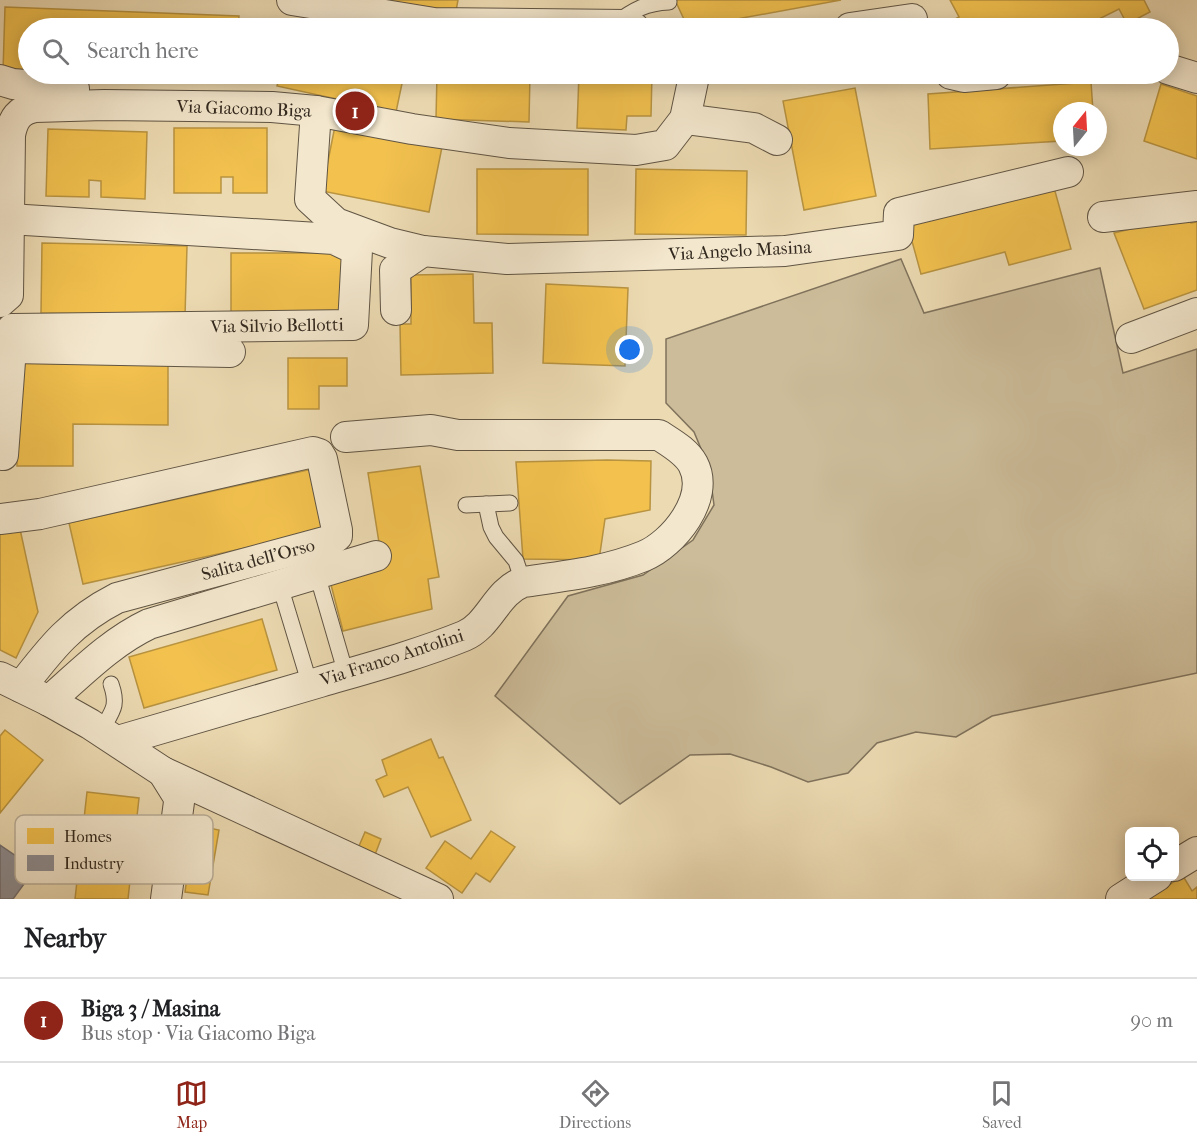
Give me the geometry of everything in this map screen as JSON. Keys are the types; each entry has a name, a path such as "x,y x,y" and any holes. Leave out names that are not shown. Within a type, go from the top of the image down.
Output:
{"street":[{"path":"292,0 403,18"},
{"path":"1179,72 1197,78"},
{"path":"0,80 13,84 87,90 99,97 104,105"},
{"name":"Via Giacomo Biga","path":"0,302 8,295 10,135 18,114 26,109 104,105 273,107 316,111 412,129 508,143 636,150 665,144 685,119 692,84"},
{"name":"Via Angelo Masina","path":"316,111 310,199 336,223 390,243 423,251 507,259 785,251 898,234 899,213 1068,172"},
{"path":"685,119 754,128 777,140"},
{"path":"1103,218 1197,206"},
{"name":"Via Silvio Bellotti","path":"9,219 334,239 357,250 353,325 12,330 11,348 230,352"},
{"path":"396,310 395,270 423,251"},
{"path":"1131,338 1197,313"},
{"path":"3,455 11,348"},
{"name":"Via Franco Antolini","path":"109,736 310,685 466,635 481,625 503,594 513,585 588,573 647,555 679,529 691,511 696,496 696,476 693,465 685,454 658,435 458,435 431,430 346,437"},
{"name":"Salita dell'Orso","path":"0,519 40,514 313,452 319,454 337,530 337,536 332,540 117,598 69,630 10,682 49,701 109,736 163,772 438,899"},
{"name":"Salita dell'Orso","path":"49,701 129,634 149,624 376,556"},
{"path":"163,772 178,796 177,815"},
{"path":"1179,863 1197,852"},
{"path":"1121,899 1149,881"},
{"path":"166,899 168,884"}],"lane":[{"path":"628,18 633,9 652,2 669,2"},
{"path":"466,505 510,503"},
{"path":"486,504 491,527 496,537 516,561 523,582"},
{"path":"321,588 346,674"},
{"path":"284,598 310,685"},
{"path":"109,736 116,704 111,684"}],"shaded area":[{"path":"901,259 924,313 1100,268 1123,373 1197,349 1197,673 992,716 956,737 916,732 877,743 848,773 808,782 730,754 690,755 620,804 495,696 568,596 643,575 693,540 714,505 709,468 694,432 666,403 666,339"}],"building: Homes":[{"path":"379,0 458,0 456,11"},
{"path":"675,0 841,0 743,18 683,18"},
{"path":"950,0 1144,0 1150,12 1138,18 1124,18 1119,9 1101,18 957,18 959,17"},
{"path":"5,7 239,16 239,18 18,18 18,72 3,71"},
{"path":"278,84 402,84 396,112 277,86"},
{"path":"437,84 530,84 529,122 436,119"},
{"path":"579,84 652,84 651,116 627,116 626,130 577,128"},
{"path":"1091,84 1092,102 1053,102 1053,142 930,149 928,94"},
{"path":"1161,84 1197,96 1197,159 1144,141"},
{"path":"855,88 876,196 804,210 783,101"},
{"path":"335,126 442,147 429,212 322,191"},
{"path":"174,128 267,128 267,193 233,193 233,177 221,177 221,193 174,193"},
{"path":"48,129 147,132 145,199 101,197 101,181 89,180 89,197 46,196"},
{"path":"477,169 588,169 588,235 477,234"},
{"path":"636,169 747,171 746,235 635,234"},
{"path":"1053,184 1071,249 1009,265 1005,252 921,274 907,223"},
{"path":"1188,215 1191,223 1197,222 1197,290 1144,309 1114,233"},
{"path":"42,243 187,246 185,316 41,313"},
{"path":"231,253 345,253 344,314 231,313"},
{"path":"473,274 474,323 492,323 493,373 401,375 400,324 411,324 411,275"},
{"path":"546,284 628,288 625,366 543,363"},
{"path":"288,358 347,358 347,386 319,386 319,409 288,409"},
{"path":"17,363 168,365 168,425 73,424 73,466 17,466"},
{"path":"651,461 650,510 605,519 599,560 523,559 516,462"},
{"path":"420,466 439,577 428,579 432,609 343,631 330,581 380,549 368,473"},
{"path":"312,469 326,530 83,584 69,523"},
{"path":"20,529 38,612 16,658 0,650 0,534"},
{"path":"262,619 277,670 144,708 129,657"},
{"path":"5,730 43,760 0,813 0,736"},
{"path":"431,739 439,758 443,757 471,820 431,837 408,787 384,797 376,780 387,775 382,760"},
{"path":"87,792 139,798 137,815 84,815"},
{"path":"213,829 219,830 213,865"},
{"path":"491,831 515,847 490,882 476,873 462,893 426,868 445,841 471,859"},
{"path":"365,832 381,839 373,860 356,853"},
{"path":"1183,876 1192,891 1197,887 1197,899 1146,899 1175,881 1179,881"},
{"path":"77,884 130,884 128,899 75,899"},
{"path":"186,884 210,884 208,895 185,892"}],"building: Industry":[{"path":"0,845 15,855 15,884 24,884 13,899 0,899"}],"place":[{"name":"Biga 3 / Masina","path":"355,111"}]}
